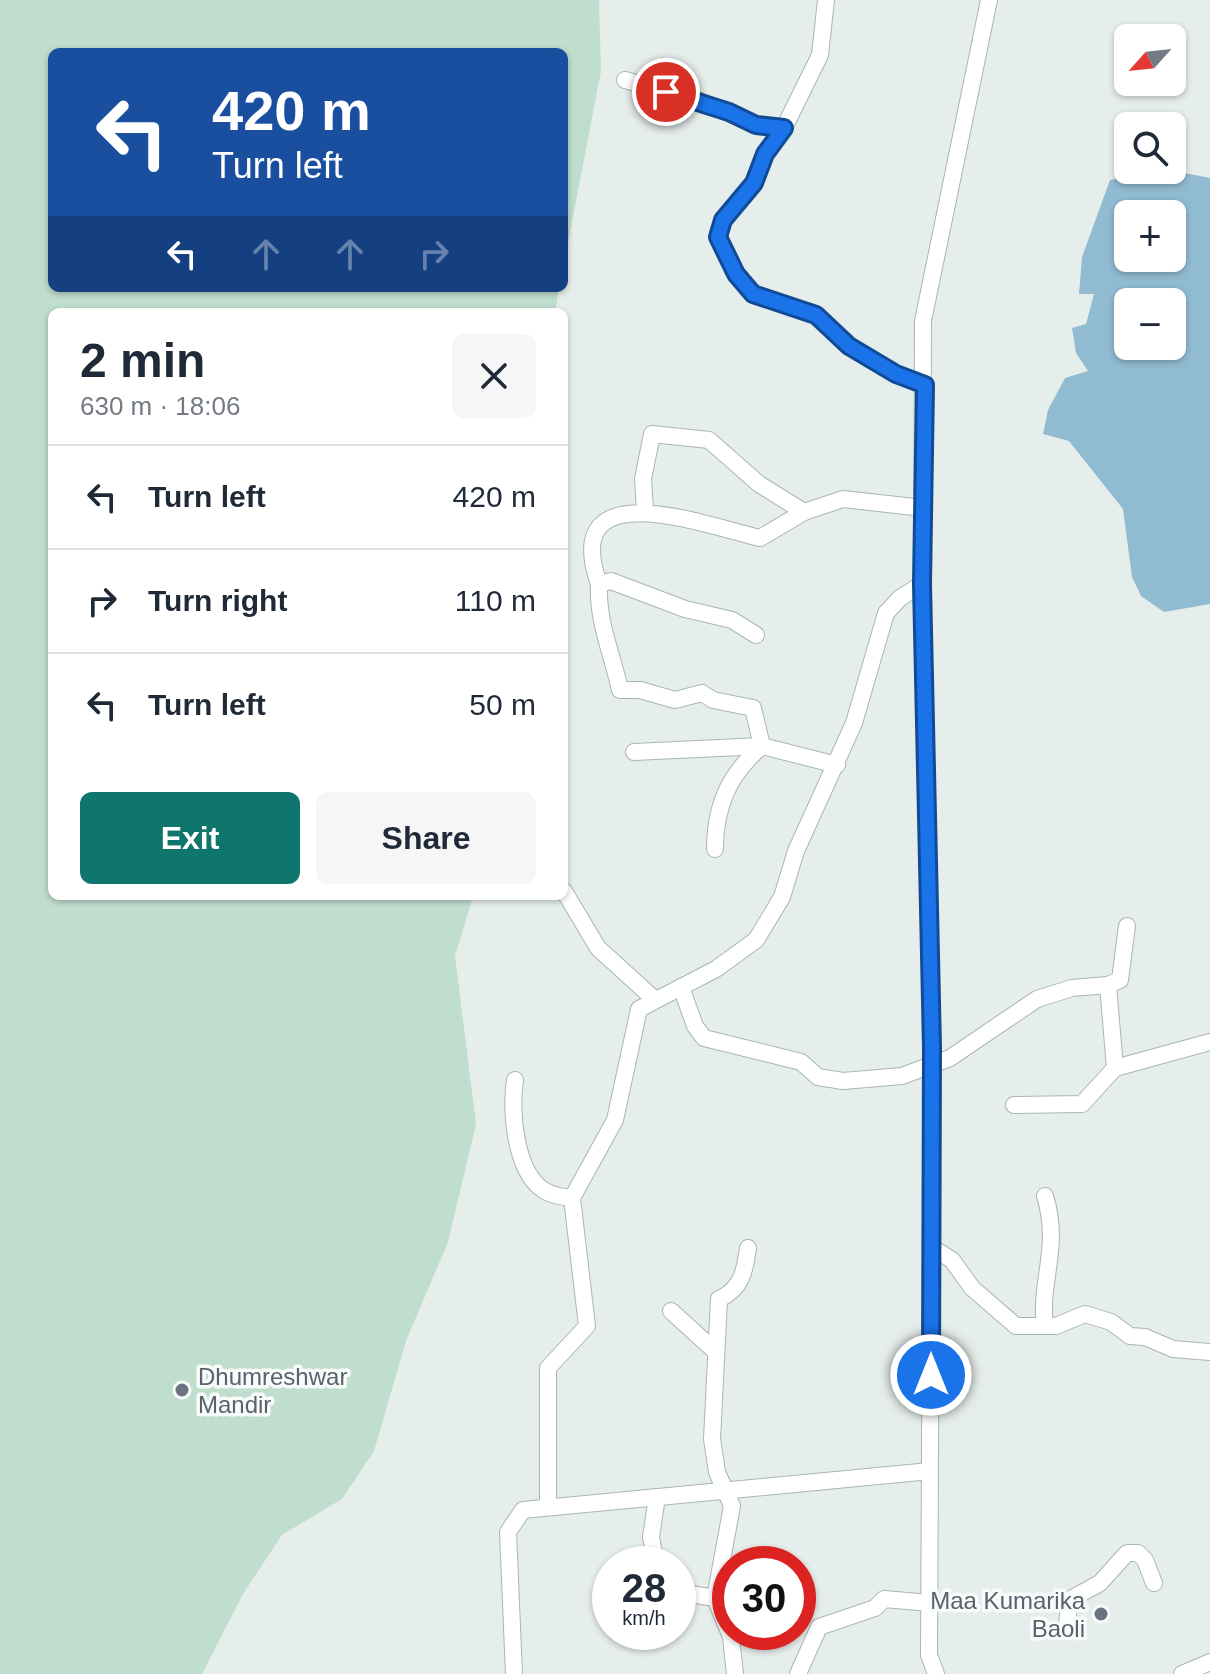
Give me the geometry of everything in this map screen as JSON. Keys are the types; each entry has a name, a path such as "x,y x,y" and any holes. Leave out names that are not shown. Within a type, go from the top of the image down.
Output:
{"street":[{"path":"826,0 820,55 784,128 765,154 754,183 723,220 718,237 736,274 753,294 816,315 849,346 896,374 925,385"},
{"path":"936,1674 929,1655 932,1065 922,584 923,321 989,0"},
{"path":"625,80 700,101 756,125 784,128"},
{"path":"645,511 643,479 652,434 709,440 759,484 804,512"},
{"path":"762,746 753,708 713,700 702,693 675,700 640,690 620,690 609,642 600,627 599,584 592,564 597,534 608,519 645,511 678,516 760,538 804,512 843,499 923,508"},
{"path":"599,584 611,581 685,609 732,620 756,635"},
{"path":"548,1505 548,1368 587,1326 572,1198 615,1120 639,1009 716,969 756,940 782,897 796,851 837,765 865,692 877,635 886,613 900,598 922,584"},
{"path":"634,752 762,746 837,765"},
{"path":"715,849 716,820 725,791 746,760 762,746"},
{"path":"568,898 598,948 654,999"},
{"path":"681,987 695,1026 704,1038 801,1062 818,1077 843,1081 902,1076 950,1058 1037,999 1072,988 1108,985 1120,980 1127,926"},
{"path":"1108,985 1115,1068"},
{"path":"1014,1105 1082,1104 1115,1068 1210,1042"},
{"path":"515,1080 516,1137 530,1178 546,1192 572,1198"},
{"path":"1045,1196 1053,1244 1045,1326"},
{"path":"931,1247 952,1260 972,1288 1016,1326 1070,1322 1085,1314 1111,1322 1130,1336 1145,1337 1173,1349 1210,1352"},
{"path":"725,1546 732,1506 724,1491 712,1439 719,1299 731,1294 744,1273 748,1248"},
{"path":"671,1311 715,1351"},
{"path":"514,1674 508,1532 523,1510 548,1505 930,1471"},
{"path":"653,1546 651,1537 657,1497"},
{"path":"1067,1629 1069,1600 1100,1583 1127,1553 1138,1553 1145,1560 1154,1583"},
{"path":"798,1674 819,1627 875,1608 884,1599 930,1603"},
{"path":"732,1650 735,1674"},
{"path":"1182,1674 1210,1662"}],"green space":[{"path":"0,0 599,0 601,71 568,243 568,48 48,48 48,292 558,292 556,308 48,308 48,900 472,900 455,956 476,1124 448,1242 406,1341 374,1451 342,1499 282,1535 243,1594 202,1674 0,1674"}],"water":[{"path":"1186,173 1210,178 1210,604 1164,612 1141,596 1132,577 1123,509 1069,441 1043,434 1048,410 1065,378 1088,371 1076,353 1072,328 1086,324 1094,294 1079,294 1082,257 1110,180 1114,179 1114,184 1186,184"}],"place":[{"name":"Dhumreshwar Mandir","path":"182,1390"},
{"name":"Maa Kumarika Baoli","path":"1101,1614"}],"route":[{"path":"666,92 700,101 756,125 784,128 765,154 754,183 723,220 718,237 736,274 753,294 816,315 849,346 896,374 925,385 922,584 932,1048 931,1375"}]}
